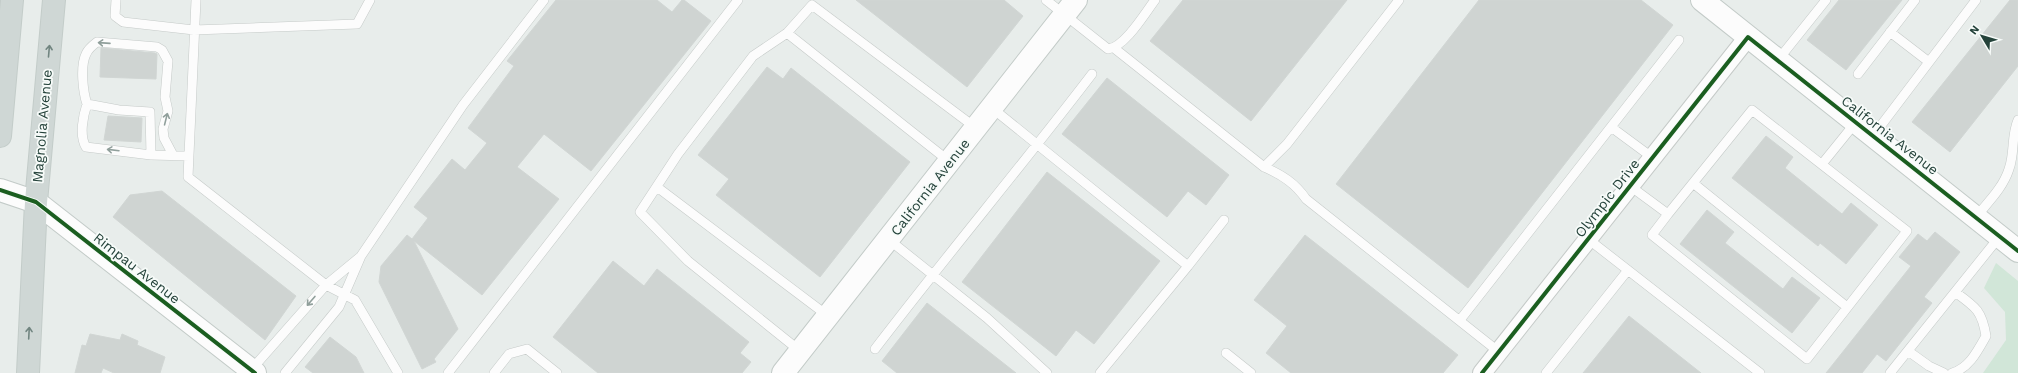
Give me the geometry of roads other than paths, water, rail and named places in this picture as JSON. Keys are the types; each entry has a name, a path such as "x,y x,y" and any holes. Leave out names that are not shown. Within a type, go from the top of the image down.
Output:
{"main road":[{"path":"0,136 4,41 12,0"},
{"name":"Magnolia Avenue","path":"28,373 36,202 54,0"},
{"name":"California Avenue","path":"1704,0 1748,37 2018,251"},
{"name":"California Avenue","path":"792,366 828,316 1071,7"},
{"name":"Rimpau Avenue","path":"0,190 36,202 253,372"}],"street":[{"name":"Olympic Drive","path":"1482,373 1748,37"}],"lane":[{"path":"116,0 115,16 123,22 194,30 357,24 370,0"},
{"path":"196,0 188,177 326,285 355,300 398,373"},
{"path":"285,373 339,307 361,256 463,105 544,0"},
{"path":"448,373 738,0"},
{"path":"1046,0 1071,7 1108,49 1114,48 1123,41 1155,0"},
{"path":"1264,167 1287,144 1399,0"},
{"path":"1778,60 1826,0"},
{"path":"1858,74 1915,0"},
{"path":"1873,136 1976,0"},
{"path":"792,366 640,212 678,154 753,56 787,32 812,5 976,128"},
{"path":"787,32 950,162"},
{"path":"1890,32 1929,62"},
{"path":"1460,320 1679,40"},
{"path":"173,155 164,138 163,129 168,111 165,97 168,62 162,50 157,47 97,42 91,46 86,53 84,61 83,92 87,104 83,114 82,142 86,147 151,155 189,156"},
{"path":"1114,48 1264,167 1287,178 1299,189 1306,199 1499,352"},
{"path":"875,349 932,275 1038,145 1092,74"},
{"path":"87,104 119,110 150,112 151,155"},
{"path":"992,108 1188,266"},
{"path":"1752,110 1822,164 1907,231 1807,359 1652,235 1752,110"},
{"path":"1976,217 1999,190 2010,168 2013,134 2018,120"},
{"path":"1822,164 1856,122"},
{"path":"1612,127 1653,158"},
{"path":"1693,183 1847,308"},
{"path":"1630,186 1668,214"},
{"path":"657,187 828,316"},
{"path":"1100,373 1224,220"},
{"path":"1890,373 2000,236"},
{"path":"888,239 987,318 1047,373"},
{"path":"1588,239 1760,373"},
{"path":"253,372 326,285 361,256"},
{"path":"1546,373 1628,270"},
{"path":"1952,373 1962,370 1974,356 1986,336 1983,318 1973,305 1955,292"},
{"path":"494,373 509,354 527,350 557,373"},
{"path":"1908,351 1929,366 1944,373"},
{"path":"1226,353 1251,373"}]}
